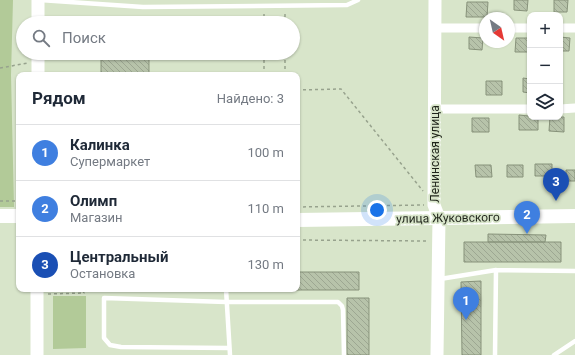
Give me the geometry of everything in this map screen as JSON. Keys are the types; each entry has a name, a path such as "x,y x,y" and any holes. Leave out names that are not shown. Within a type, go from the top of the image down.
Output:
{"main road":[{"name":"улица Жуковского","path":"300,220 436,211 575,216"},
{"path":"0,216 16,216"}],"street":[{"path":"38,0 38,16"},
{"name":"Ленинская улица","path":"435,0 434,109 439,279 437,355"},
{"path":"434,28 479,28"},
{"path":"515,28 527,28"},
{"path":"563,28 575,28"},
{"path":"38,60 38,72"},
{"path":"563,109 575,108"},
{"path":"434,109 527,109"},
{"path":"37,292 38,355"}],"lane":[{"path":"38,0 143,7 347,5 358,0"},
{"path":"177,0 177,6"},
{"path":"495,355 496,270"},
{"path":"439,279 496,270 575,271"},
{"path":"226,292 230,355"},
{"path":"229,348 121,347 110,345 104,338 104,298 226,302 338,302 342,306 343,310 344,355"},
{"path":"557,354 575,342"}],"path":[{"path":"264,6 264,16"},
{"path":"285,6 285,16"},
{"path":"0,68 28,60"},
{"path":"264,60 264,72"},
{"path":"285,60 285,72"},
{"path":"300,90 341,89 436,211"},
{"path":"0,201 16,201"},
{"path":"300,207 436,211"},
{"path":"300,240 438,241"},
{"path":"49,292 48,294 84,292"}],"green space":[{"path":"0,0 13,0 11,75 14,207 0,207"},
{"path":"53,296 86,296 86,348 53,349"}],"building":[{"path":"514,0 528,0 527,11 514,10"},
{"path":"554,0 568,0 567,12 554,12"},
{"path":"467,2 488,2 487,12 479,12 479,17 466,17"},
{"path":"469,37 479,38 479,48 482,48 482,50 469,49"},
{"path":"563,37 570,38 569,51 563,51"},
{"path":"516,38 527,38 527,52 515,52"},
{"path":"101,60 149,60 149,72 101,72"},
{"path":"523,78 527,79 527,93 523,92"},
{"path":"486,81 502,81 502,95 486,95"},
{"path":"519,115 527,116 527,120 538,120 538,130 519,130"},
{"path":"564,117 564,132 549,131 550,120 563,120"},
{"path":"472,118 489,118 489,132 472,132"},
{"path":"535,164 552,164 552,176 535,176"},
{"path":"475,165 491,165 492,177 476,177"},
{"path":"507,165 523,165 523,177 507,177"},
{"path":"566,170 575,170 575,181 566,181"},
{"path":"488,234 546,235 545,242 488,242"},
{"path":"464,242 561,242 561,262 464,262"},
{"path":"300,272 359,272 359,290 300,290"},
{"path":"481,281 481,355 462,355 461,282"},
{"path":"347,298 369,298 369,355 347,355"}],"place":[{"name":"Центральный","path":"556,201"},
{"name":"Олимп","path":"527,234"},
{"name":"Калинка","path":"466,320"}]}
